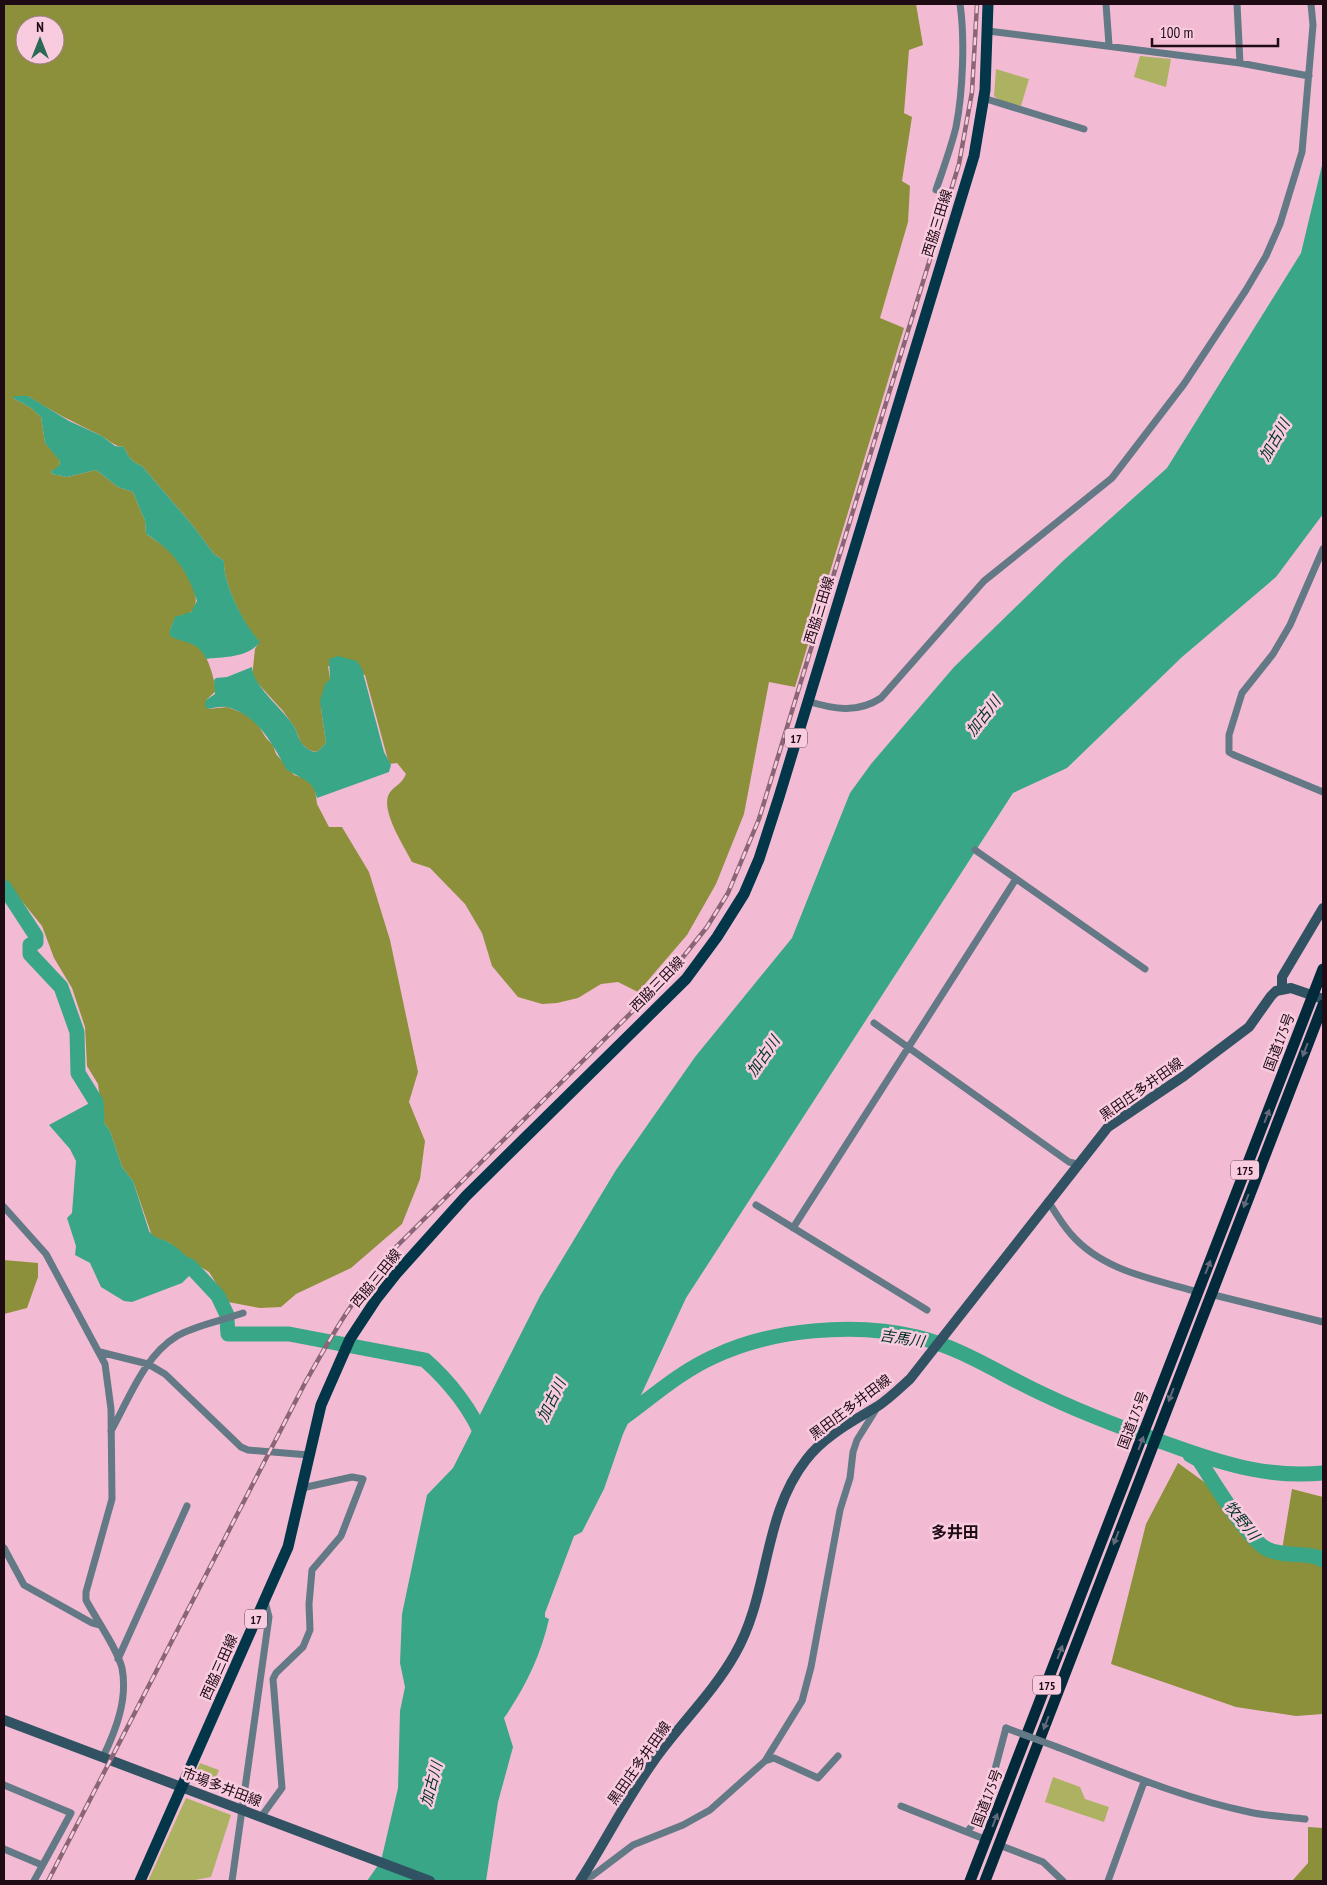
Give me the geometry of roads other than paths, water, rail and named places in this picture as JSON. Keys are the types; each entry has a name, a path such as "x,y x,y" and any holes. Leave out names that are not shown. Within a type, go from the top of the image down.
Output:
{"highway":[{"name":"国道175号","path":"1183,1348 1198,1292 1318,997 1323,969"},
{"name":"国道175号","path":"970,1881 1128,1490 1183,1348 1210,1294 1323,1005"},
{"name":"国道175号","path":"985,1881 1128,1490"}],"main road":[{"name":"西脇三田線","path":"140,1881 288,1547 321,1405 347,1344 391,1280 466,1196 686,979 717,937 744,894 759,859 974,156 983,98 988,4"},
{"path":"1318,997 1291,988 1282,989 1282,977 1323,908"},
{"name":"黒田庄多井田線","path":"581,1880 653,1762 717,1681 736,1653 756,1599 773,1526 793,1478 819,1445 862,1414 879,1406 910,1379 1077,1164 1108,1127 1203,1063 1249,1027 1271,996 1282,989"},
{"name":"市場多井田線","path":"4,1720 430,1881"}],"street":[{"path":"936,190 956,126 962,52 960,4"},
{"path":"1106,4 1109,45"},
{"path":"1237,4 1240,63"},
{"path":"807,700 824,706 852,710 871,704 881,698 984,581 1112,478 1184,384 1266,256 1292,190 1302,152 1313,25 1311,4"},
{"path":"988,30 1240,63 1309,76"},
{"path":"983,98 1084,129"},
{"path":"1323,549 1290,625 1273,654 1242,693 1229,735 1229,752 1323,792"},
{"path":"975,850 1145,969"},
{"path":"793,1228 1016,879"},
{"path":"874,1023 1069,1162 1077,1164"},
{"path":"1048,1201 1070,1233 1089,1251 1104,1261 1118,1269 1198,1292"},
{"path":"756,1205 927,1310"},
{"path":"4,1207 46,1254 105,1364 111,1432 112,1499 86,1592 86,1600 122,1668 120,1711 116,1729 103,1757"},
{"path":"1210,1294 1323,1322"},
{"path":"111,1432 148,1364 157,1352 176,1336 243,1314"},
{"path":"100,1352 148,1364 165,1374 241,1446 248,1450 309,1455"},
{"path":"581,1880 592,1876 633,1844 684,1825 710,1810 765,1761 802,1701 811,1667 840,1510 850,1478 853,1452 857,1440 879,1406"},
{"path":"261,1817 282,1788 273,1679 276,1673 303,1648 310,1630 309,1604 312,1570 341,1536 363,1479 352,1477 302,1488"},
{"path":"118,1659 187,1506"},
{"path":"4,1548 24,1586 92,1623 99,1624"},
{"path":"232,1881 269,1617 264,1601"},
{"path":"968,1831 984,1807 1006,1728 1144,1782 1200,1800 1250,1813 1306,1819"},
{"path":"765,1761 774,1758 818,1778 838,1756"},
{"path":"1108,1881 1144,1782"},
{"path":"4,1784 70,1813 34,1881"},
{"path":"901,1806 987,1840"},
{"path":"999,1845 1043,1862 1063,1881"},
{"path":"4,1849 42,1865"}],"water":[{"name":"加古川","path":"1323,161 1323,514 1276,577 1182,657 1067,768 1013,793 686,1298 623,1434 604,1489 582,1532 574,1536 545,1613 545,1617 549,1619 537,1658 519,1695 504,1718 513,1747 498,1802 486,1881 367,1881 381,1861 398,1788 400,1711 405,1687 400,1663 402,1614 427,1495 453,1468 540,1296 616,1170 695,1057 792,938 850,793 871,764 954,667 1064,560 1167,468 1301,253"},
{"path":"15,396 28,396 69,421 102,436 115,446 124,447 131,459 142,466 194,527 214,554 224,561 227,581 236,604 247,625 260,642 255,647 235,656 206,659 200,649 170,636 170,630 175,617 191,612 197,601 189,580 172,554 146,534 145,521 133,492 118,487 96,470 67,477 52,474 51,471 59,466 60,461 45,443 41,417 31,408 13,398"},
{"path":"338,656 357,661 362,669 384,752 391,765 389,772 317,798 309,783 286,769 270,741 247,716 227,707 208,709 205,706 206,700 215,694 214,680 216,678 227,677 252,667 254,675 263,690 290,721 302,744 310,750 317,752 326,743 320,701 325,684 330,679 329,659"},
{"path":"99,1098 103,1121 110,1131 122,1167 133,1181 149,1231 156,1237 174,1245 199,1266 182,1283 132,1302 124,1301 101,1287 90,1263 75,1255 76,1246 67,1218 72,1213 76,1161 70,1149 49,1125"}],"waterway":[{"path":"4,887 36,936 36,942 30,945 30,954 61,987 77,1032 78,1073 96,1102 97,1119"},
{"path":"177,1261 190,1266 218,1296 227,1315"},
{"path":"227,1320 228,1334 289,1334 425,1360 443,1377 459,1397 474,1419 484,1441"},
{"name":"吉馬川","path":"619,1421 700,1363 736,1347 787,1334 840,1329 867,1330 893,1332 934,1342 982,1363 1029,1388 1078,1410 1214,1460 1267,1472 1285,1474 1323,1473"},
{"name":"牧野川","path":"1190,1455 1199,1460 1240,1522 1259,1543 1274,1552 1318,1557 1323,1560"}],"railway":[{"path":"48,1881 305,1383 356,1298 393,1250 667,977 707,927 728,893 759,819 959,164 972,92 977,4"}],"district":[{"name":"多井田","path":"955,1532"}]}
